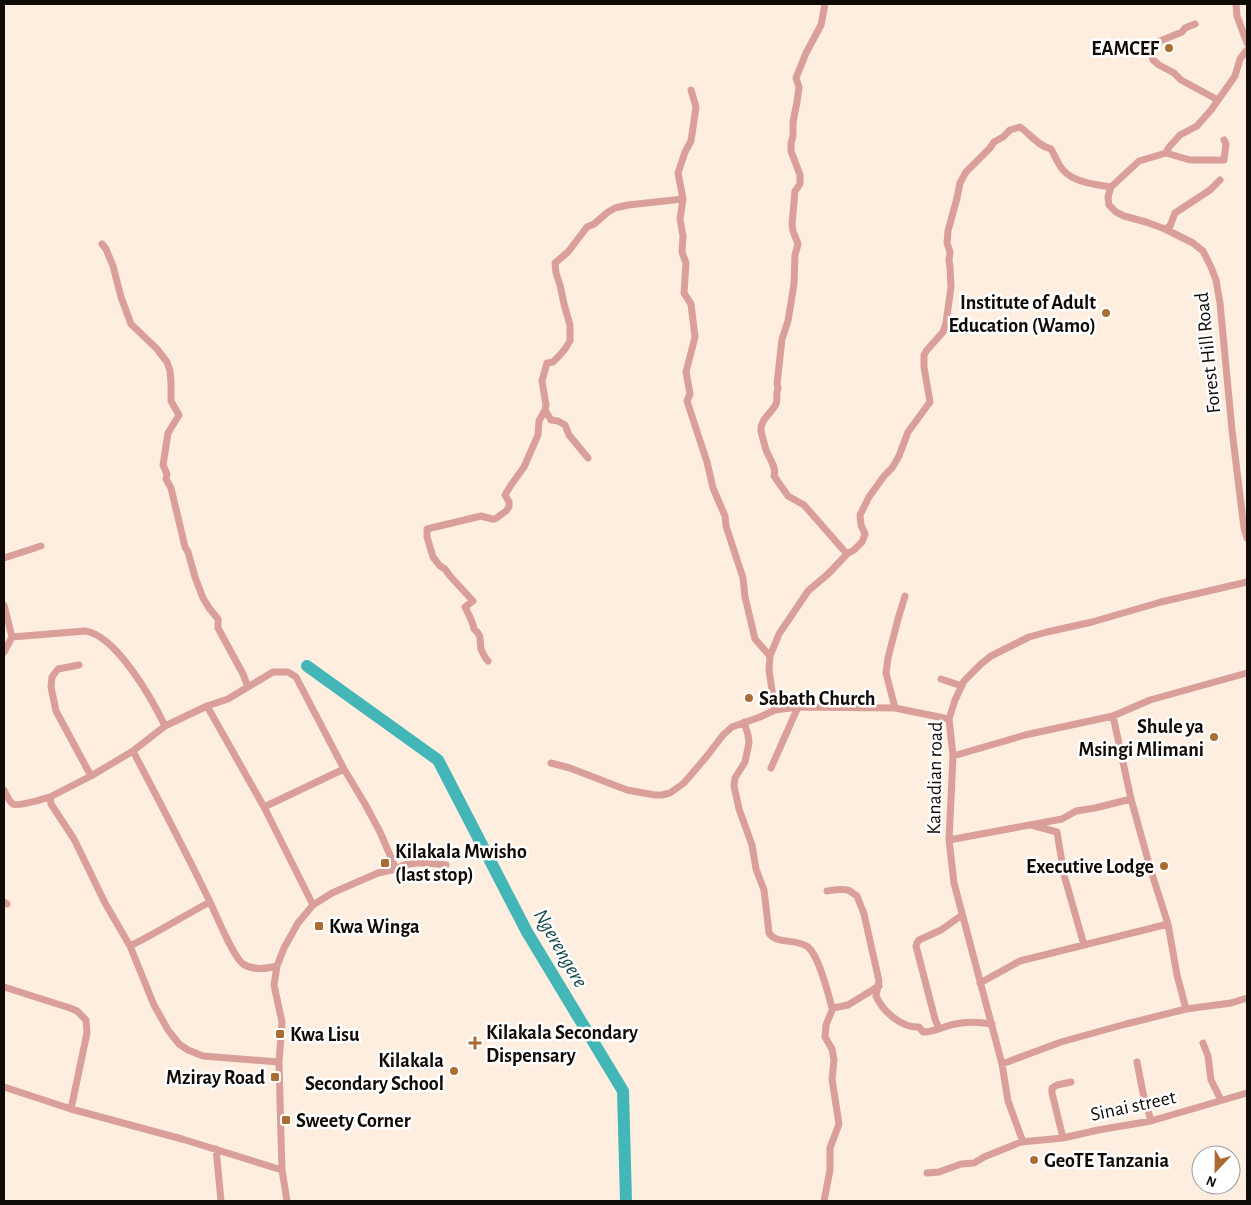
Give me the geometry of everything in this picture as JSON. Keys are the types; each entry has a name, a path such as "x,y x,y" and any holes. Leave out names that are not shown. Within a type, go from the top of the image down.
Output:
{"street":[{"path":"825,4 821,25 806,53 796,78 799,87 798,102 793,122 791,151 800,175 800,184 795,191 792,224 798,244 788,320 782,339 777,400 775,406 764,420 761,430 766,451 771,458 775,472 774,476 782,488 788,496 804,506 847,554"},
{"path":"1236,4 1237,16 1247,43"},
{"path":"1195,24 1185,28 1182,32 1160,41 1151,53 1153,60 1174,73 1181,80 1218,100"},
{"path":"1166,153 1180,135 1196,126 1211,110 1235,76 1240,59 1247,50"},
{"path":"691,90 696,108 691,141 678,173 683,199 680,219 684,236 682,252 686,263 684,293 691,304 695,337 686,372 690,394 687,401 707,462 713,488 726,516 726,526 743,578 745,597 755,639 770,656"},
{"path":"774,710 769,670 770,656 779,634 808,591 862,542 865,534 861,525 860,515 869,496 892,468 899,456 908,432 930,402 924,367 924,355 943,332 946,323 951,287 950,252 947,243 948,231 960,183 966,172 994,142 1010,130 1020,127 1040,144 1051,149 1060,166 1069,175 1094,185 1111,187 1139,161 1166,153 1190,160 1224,160 1226,144 1224,140"},
{"path":"1165,229 1171,224 1175,213 1210,190 1220,180"},
{"name":"Forest Hill Road","path":"1111,187 1108,197 1109,204 1116,212 1165,229 1193,243 1207,259 1216,280 1240,496 1247,538"},
{"path":"488,662 482,650 480,636 474,629 465,607 473,602 433,557 427,531 429,528 481,516 492,520 509,507 506,495 524,467 536,440 539,422 545,410 542,381 548,363 553,362 570,341 570,325 555,263 568,252 587,227 615,208 683,199"},
{"path":"102,244 113,266 121,297 131,324 158,349 170,371 172,401 179,415 168,433 163,465 167,474 166,479 171,488 185,547 206,604 218,619 218,628 248,687"},
{"path":"545,410 551,420 558,420 565,425 569,435 588,458"},
{"path":"4,558 41,546"},
{"name":"Kanadian road","path":"1023,1142 1008,1101 1002,1064 954,883 949,840 952,756 949,719 955,700 964,681 992,656 1030,637 1092,622 1161,602 1247,582"},
{"path":"895,708 886,673 888,658 905,596"},
{"path":"4,605 12,637 4,652"},
{"path":"12,637 84,631 94,634 115,650 127,664 155,705 165,726"},
{"path":"79,665 58,669 52,678 51,687 56,711 91,776"},
{"path":"4,790 14,805 50,797 134,751 165,726 207,706 228,699 273,672 288,672 296,677 344,770 380,832 396,869"},
{"path":"952,756 1025,735 1113,716 1150,700 1247,673"},
{"path":"941,679 962,686"},
{"path":"207,706 264,807 313,904"},
{"path":"771,768 798,707"},
{"path":"551,763 577,770 628,790 655,795 666,794 689,778 723,734 732,727 760,718 774,710 798,707 895,708 949,719"},
{"path":"1113,716 1131,799 1168,924 1177,975 1186,1009"},
{"path":"744,722 749,743 745,762 735,778 734,786 739,809 752,844 756,869 766,895 768,932 773,938 805,945 810,950 818,963 832,1008 826,1025 825,1037 832,1049 834,1060 832,1079 839,1124 830,1148 830,1170 824,1201"},
{"path":"134,751 235,954 244,964 258,968 276,966"},
{"path":"264,807 344,770"},
{"path":"50,797 51,804 74,839 105,903 130,946 154,1004 168,1030 179,1044 203,1056 279,1062"},
{"path":"949,840 1062,819 1076,811 1131,799"},
{"path":"1062,819 1056,832 1064,875 1084,945"},
{"path":"1028,824 1056,832"},
{"path":"287,1201 282,1170 279,1062 282,1022 274,985 276,966 290,935 313,904 346,886 404,865 427,863 446,865"},
{"path":"827,890 847,890 858,896 864,914 879,981 876,996 884,1008 895,1018 909,1026 920,1027 923,1032 939,1030 957,1023 992,1024"},
{"path":"130,946 210,902"},
{"path":"939,1030 916,946 919,940 941,930 962,915"},
{"path":"980,983 1020,961 1168,924"},
{"path":"832,1008 848,1005 879,986"},
{"path":"4,987 70,1008 83,1015 86,1020 87,1033 71,1108"},
{"path":"1002,1064 1061,1042 1126,1024 1186,1009 1231,1003 1247,998"},
{"path":"1203,1043 1208,1056 1211,1080 1221,1100"},
{"path":"1137,1062 1151,1120"},
{"path":"1062,1138 1052,1088 1056,1085 1071,1082"},
{"path":"4,1087 282,1170"},
{"name":"Sinai street","path":"927,1174 961,1164 974,1163 984,1157 1023,1142 1062,1138 1151,1120 1247,1093"},
{"path":"216,1150 221,1201"}],"waterway":[{"name":"Ngerengere","path":"307,666 438,760 527,932 623,1091 626,1201"}],"place":[{"name":"EAMCEF","path":"1169,48"},
{"name":"Institute of Adult Education (Wamo)","path":"1106,313"},
{"name":"Sabath Church","path":"749,698"},
{"name":"Shule ya Msingi Mlimani","path":"1214,737"},
{"name":"Kilakala Mwisho (last stop)","path":"385,863"},
{"name":"Executive Lodge","path":"1164,866"},
{"name":"Kwa Winga","path":"319,926"},
{"name":"Kwa Lisu","path":"280,1034"},
{"name":"Kilakala Secondary Dispensary","path":"475,1043"},
{"name":"Kilakala Secondary School","path":"454,1071"},
{"name":"Mziray Road","path":"275,1077"},
{"name":"Sweety Corner","path":"286,1120"},
{"name":"GeoTE Tanzania","path":"1034,1160"}]}
